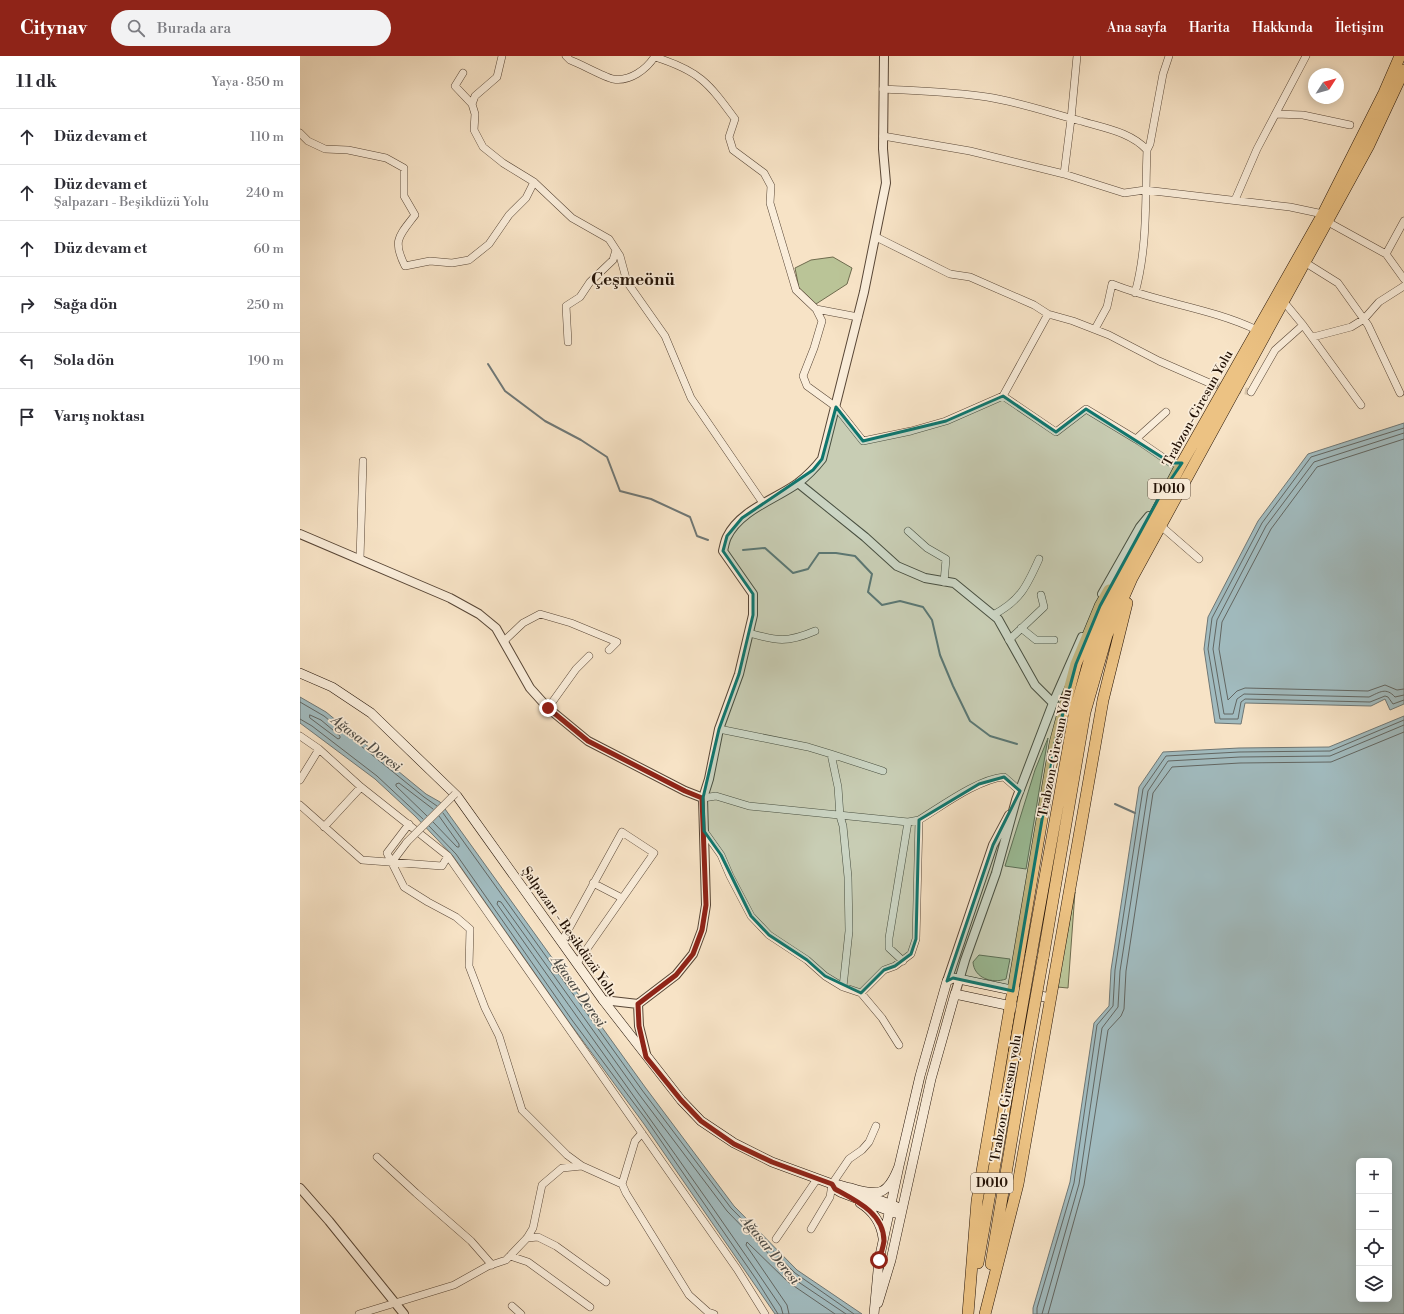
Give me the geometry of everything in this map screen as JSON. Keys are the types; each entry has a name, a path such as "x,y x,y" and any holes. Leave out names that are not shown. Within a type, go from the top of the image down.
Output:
{"highway":[{"name":"Trabzon-Giresun Yolu","path":"1043,958 1085,712 1107,635 1132,578 1306,263 1325,218 1400,56"},
{"name":"Trabzon-Giresun Yolu","path":"969,1314 1075,710 1098,630 1114,592 1182,463 1257,330 1369,145 1404,70"},
{"path":"969,1314 977,1201 1055,742 1062,712 1076,664 1100,606 1160,494 1182,463"},
{"path":"984,1314 1018,1184 1103,700 1132,578"},
{"name":"Trabzon-Giresun yolu","path":"984,1314 1026,1053 1043,958"}],"main road":[{"name":"Şalpazarı - Beşikdüzü Yolu","path":"300,673 332,687 371,712 455,794 603,1000 646,1057 681,1100 701,1121 734,1144 772,1162 832,1184"},
{"path":"874,1314 876,1278 899,1166 920,1076 947,981 954,978 1050,998"},
{"path":"874,1314 891,1260 931,1079 955,994 1010,1006 1048,1012"},
{"path":"832,1184 835,1189 867,1193 881,1192 890,1186 899,1166"},
{"path":"844,1190 901,1213"},
{"path":"844,1190 874,1215 882,1231 884,1242"}],"street":[{"path":"472,104 475,96 496,77 502,56"},
{"path":"566,56 570,60 614,79 635,75 649,66 655,56 674,63 705,80 735,119 729,137 733,150 764,173 771,186 770,203 796,290 816,309 822,321 814,348 803,376 807,386 836,407 863,441 911,431 946,421 1003,396 1048,314"},
{"path":"603,1000 638,1004 676,975 693,954 702,930 706,905 702,798 709,779 718,729 739,674 753,615 752,594 723,551 727,536 742,518 763,502 798,483 813,470 822,459 858,317 876,237 886,183 883,136 884,56"},
{"path":"1064,174 1077,56"},
{"path":"1135,293 1140,274 1145,233 1147,150 1150,144 1163,74 1169,56"},
{"path":"1236,200 1257,149 1306,56"},
{"path":"463,73 455,86 472,104 475,114 474,130 483,147 503,163 534,182 572,218 609,238 620,256 628,282 665,336 691,398 763,502"},
{"path":"884,89 951,92 988,97 1109,129 1138,140 1147,150"},
{"path":"1276,114 1303,115 1350,125"},
{"path":"300,133 308,141 325,150 348,150 386,158 404,168 404,196 415,215 399,236 398,251 405,266 430,261 452,263 469,260 489,244 509,215 526,198 534,182"},
{"path":"883,136 970,151 1064,174 1124,193 1145,190 1290,207 1325,218 1386,254 1404,279"},
{"path":"1386,254 1404,221"},
{"path":"876,237 950,274 977,280 1034,305 1048,314 1095,330 1159,362 1214,385"},
{"path":"568,342 566,306 580,297 590,282 613,260 616,250"},
{"path":"1306,263 1338,283 1368,325 1400,393"},
{"path":"1095,330 1107,307 1112,284 1135,293 1208,312 1257,330"},
{"path":"1312,337 1351,327 1364,319 1379,302 1404,286"},
{"path":"1284,302 1312,337 1361,405"},
{"path":"816,309 858,317"},
{"path":"1251,392 1275,350 1303,325"},
{"path":"1003,396 1056,432 1086,410 1136,439 1171,463 1182,463"},
{"path":"1136,439 1166,412"},
{"path":"360,559 363,462"},
{"path":"798,483 865,537 897,566 925,578 954,583 998,619 1035,685 1053,703"},
{"path":"947,981 993,845 1020,791 1065,673 1098,600 1140,527 1149,516"},
{"path":"1161,526 1199,559"},
{"path":"908,531 926,548 946,559 944,582"},
{"path":"300,534 450,598 479,614 496,628 530,688 548,708 588,741 685,791 702,798 716,796 749,806 908,822 919,820 979,784 995,778 1004,777 1020,791"},
{"path":"993,615 1005,609 1027,586 1038,559"},
{"path":"1009,640 1044,607 1041,595"},
{"path":"504,640 523,623 540,614 572,623 617,642 609,650"},
{"path":"1021,628 1036,640 1054,640"},
{"path":"749,633 785,641 797,639 815,631"},
{"path":"548,708 576,669 589,656"},
{"path":"718,729 808,747 883,771"},
{"path":"300,736 319,749 361,787 448,856 737,1269 765,1314"},
{"path":"300,780 319,749"},
{"path":"831,754 838,787 840,816 843,826 848,877 849,931 842,987"},
{"path":"324,827 361,787"},
{"path":"392,862 407,842 455,794"},
{"path":"955,994 996,873 1016,800"},
{"path":"300,804 362,860 442,866 448,856"},
{"path":"861,993 884,970 896,966 911,954 916,939 918,881 917,846 919,820"},
{"path":"903,961 889,948 889,938 908,822"},
{"path":"409,824 387,853 404,887 456,917 470,929 469,966 485,1008 498,1036 522,1110 566,1155 582,1166 622,1184"},
{"path":"704,831 721,855 751,916 769,935 807,960 825,976 842,987 861,993 882,1018 899,1045"},
{"path":"562,941 622,832 654,854 577,963"},
{"path":"593,883 622,898"},
{"path":"638,1004 639,1026 646,1057"},
{"path":"811,1229 830,1197 832,1184 849,1160 862,1150 869,1142 876,1126"},
{"path":"642,1133 635,1141 622,1184 626,1193 689,1295 708,1312 714,1314"},
{"path":"377,1157 471,1241 492,1265"},
{"path":"359,1314 454,1285 492,1265 506,1260 527,1238 533,1228 542,1185 562,1168 582,1166"},
{"path":"776,1240 816,1179"},
{"path":"300,1188 334,1227 394,1304 404,1314"},
{"path":"527,1238 538,1237 556,1246 606,1282"},
{"path":"510,1256 528,1262 590,1307"},
{"path":"512,1306 521,1314"}],"highlighted area":[{"path":"1003,396 1056,432 1086,409 1171,463 1182,463 1161,494 1100,606 1076,664 1055,743 1013,991 953,978 947,981 993,845 1020,791 1004,777 979,784 919,820 916,939 911,954 895,966 884,970 861,993 825,976 807,960 769,935 751,916 721,855 704,831 703,798 719,729 739,674 753,615 753,594 723,551 727,536 742,518 813,470 822,459 836,407 863,441 946,421"}],"green space":[{"path":"833,257 852,268 847,284 816,304 799,288 795,268 811,260"},
{"path":"1048,738 1026,869 1005,866 1035,770"},
{"path":"1075,892 1068,988 1057,987"},
{"path":"979,955 1010,959 1006,979 995,981 980,976 974,968 973,962"}],"water":[{"path":"1404,423 1404,704 1390,710 1385,699 1371,706 1245,703 1241,724 1215,723 1204,649 1208,617 1258,521 1308,454"},
{"name":"Ağasar Deresi","path":"300,697 326,712 426,794 440,802 645,1087 734,1206 797,1270 862,1314 775,1314 644,1124 569,1022 453,856 415,816 375,779 300,723"},
{"path":"1404,716 1404,1314 1033,1314 1033,1308 1070,1182 1094,1023 1109,1006 1111,970 1139,787 1163,752 1239,748 1329,747"}],"waterway":[{"path":"488,364 505,391 545,421 581,440 607,457 620,491 651,499 690,517 697,536 708,540"},
{"path":"743,550 765,548 793,573 808,569 819,553 836,553 855,556 872,574 868,592 882,605 900,601 923,607 932,620 940,655 970,721 990,736 1017,744"},
{"path":"1115,804 1135,813"}],"tunnel":[{"path":"1214,385 1251,392"}],"district":[{"name":"Çeşmeönü","path":"633,279"}],"route":[{"path":"548,708 588,741 685,791 702,798 706,905 702,930 693,954 676,975 638,1004 639,1026 646,1057 681,1100 701,1121 734,1144 772,1162 832,1184 835,1189 869,1210 874,1215 882,1231 884,1242 879,1260"}]}
